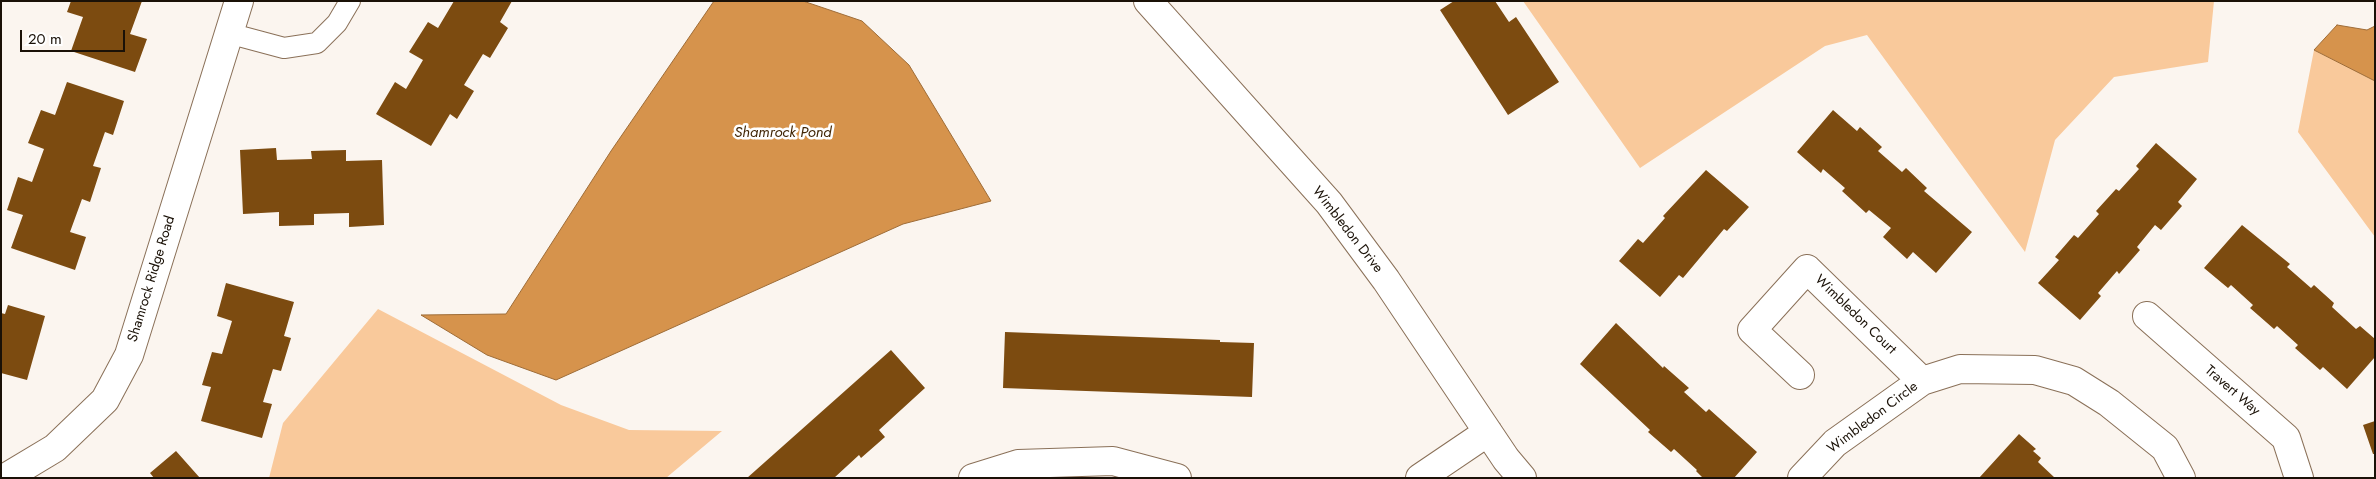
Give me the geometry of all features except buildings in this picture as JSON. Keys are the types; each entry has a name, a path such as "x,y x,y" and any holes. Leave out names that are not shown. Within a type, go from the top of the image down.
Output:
{"street":[{"name":"Shamrock Ridge Road","path":"5,478 55,448 105,400 129,355 239,1"},
{"name":"Wimbledon Drive","path":"1148,1 1329,203 1386,280 1488,432 1522,478"},
{"name":"Wimbledon Court","path":"1800,375 1752,330 1807,269 1922,381"},
{"name":"Travert Way","path":"2147,316 2286,438 2299,478"},
{"name":"Wimbledon Circle","path":"1802,478 1835,443 1922,381 1960,369 2035,370 2074,381 2109,402 2165,448 2181,478"},
{"path":"1420,478 1488,432"},
{"path":"973,478 1018,464 1113,461 1177,478"}],"lane":[{"path":"228,33 284,48 317,43 337,23 350,1"}],"shaded area":[{"path":"1523,1 2214,1 2208,62 2114,77 2055,140 2025,252 1867,35 1825,46 1640,168"},
{"path":"2314,50 2375,81 2375,237 2298,132"},
{"path":"378,309 561,405 629,430 722,431 666,478 269,478 283,423"}],"water":[{"name":"Shamrock Pond","path":"714,1 803,1 862,21 909,65 991,201 903,224 556,380 487,355 421,315 506,314 611,151"},
{"path":"2337,25 2367,30 2375,26 2375,81 2314,50"}]}
